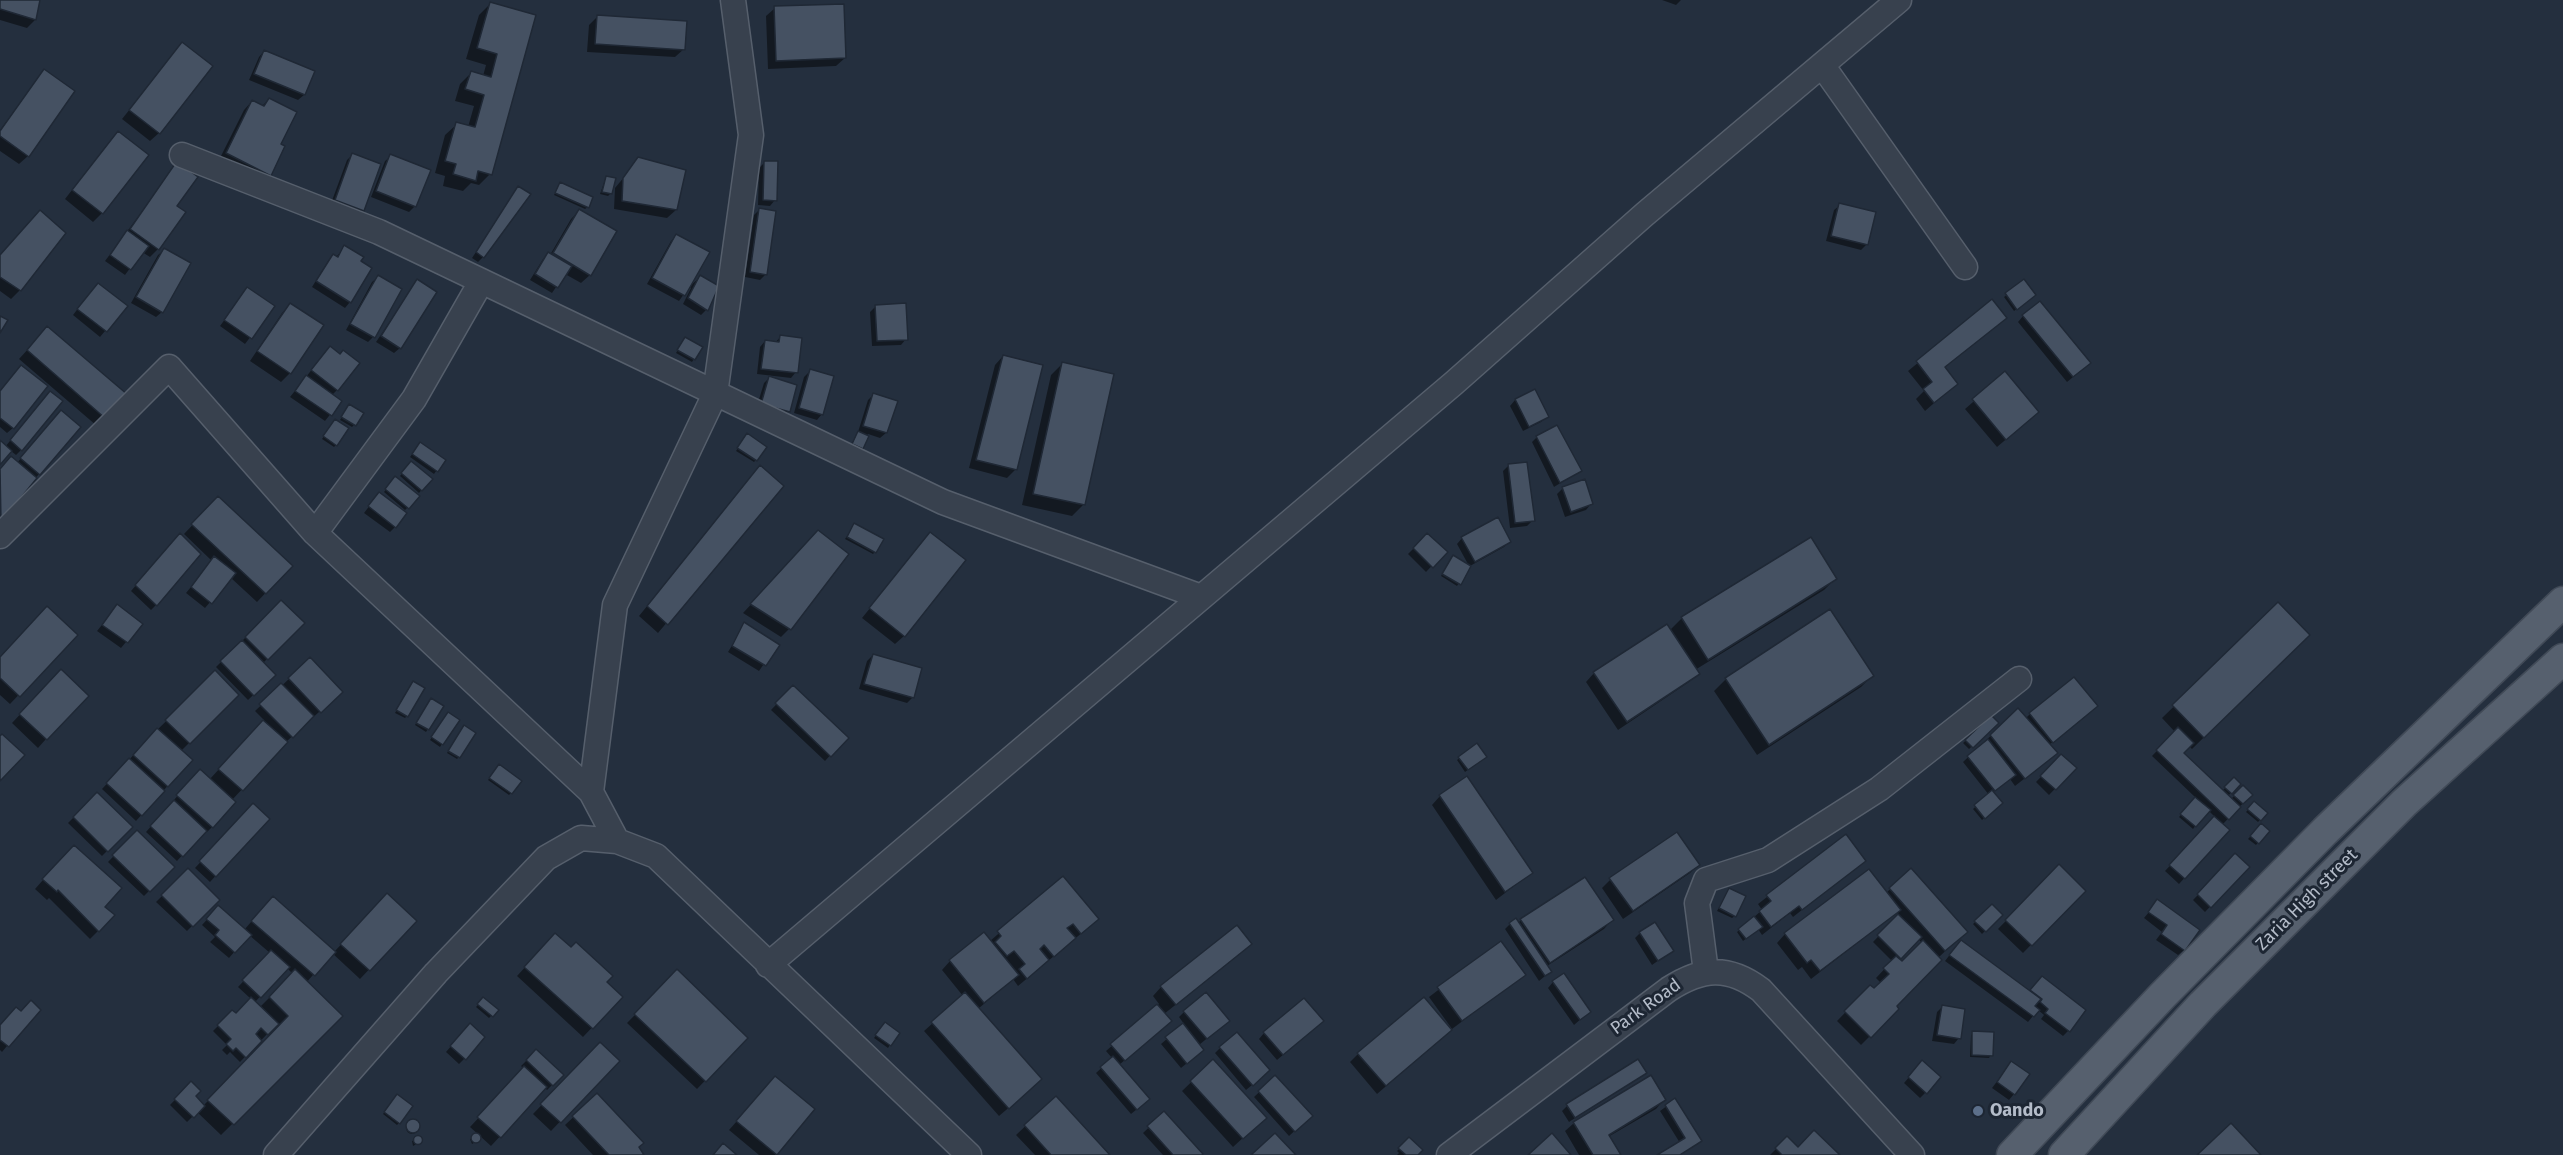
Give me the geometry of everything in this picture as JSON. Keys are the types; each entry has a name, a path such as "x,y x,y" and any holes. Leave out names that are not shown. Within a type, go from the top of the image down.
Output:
{"main road":[{"path":"2012,1155 2163,995 2325,831 2563,602"},
{"name":"Zaria High street","path":"2064,1155 2204,1004 2404,803 2563,659"}],"street":[{"path":"591,792 615,605 715,394 752,135 733,0"},
{"path":"768,965 1454,383 1645,214 1899,0"},
{"path":"1822,65 1965,267"},
{"path":"182,155 379,232 944,502 1201,597"},
{"path":"315,533 414,399 482,282"},
{"path":"0,536 169,367 315,533 591,792 617,841"},
{"path":"1706,972 1697,903 1706,880 1768,860 1879,789 2019,679"},
{"path":"276,1155 436,973 546,858 581,838 617,841 656,856 969,1155"},
{"name":"Park Road","path":"1449,1155 1669,989 1694,975 1706,972 1724,972 1740,976 1761,990 1912,1155"}],"building":[{"path":"0,0 40,0 36,20 0,9"},
{"path":"490,2 536,15 492,175 478,171 476,181 453,174 456,164 445,161 456,122 475,127 484,95 465,89 471,71 491,77 497,54 477,48"},
{"path":"844,4 846,58 776,61 774,6"},
{"path":"597,15 687,21 685,50 595,44"},
{"path":"182,42 213,66 160,134 129,110"},
{"path":"264,50 315,71 305,95 254,74"},
{"path":"44,69 75,91 29,157 0,136 0,131"},
{"path":"269,98 297,112 281,144 285,146 271,176 226,153 252,100 264,106"},
{"path":"118,131 149,155 103,214 72,190"},
{"path":"352,153 381,164 364,211 335,200"},
{"path":"390,154 431,170 416,207 376,191"},
{"path":"638,157 686,170 677,210 622,201 623,178"},
{"path":"177,161 198,177 177,206 186,212 159,250 130,229"},
{"path":"764,161 778,161 777,201 763,200"},
{"path":"606,176 616,178 612,194 602,192"},
{"path":"560,182 593,197 589,208 555,193"},
{"path":"518,186 531,194 484,258 476,252"},
{"path":"1839,203 1876,212 1868,245 1831,236"},
{"path":"759,208 776,211 767,275 750,272"},
{"path":"579,209 617,231 591,276 553,253"},
{"path":"40,210 66,233 21,291 0,277 0,255"},
{"path":"127,230 149,246 131,270 110,255"},
{"path":"676,234 710,252 685,296 652,278"},
{"path":"344,245 364,257 361,261 372,268 351,303 316,281 333,254 338,257"},
{"path":"164,248 191,263 163,313 136,297"},
{"path":"548,252 572,266 558,288 535,274"},
{"path":"378,275 402,289 375,338 350,324"},
{"path":"700,275 719,286 708,311 688,298"},
{"path":"417,279 437,292 401,349 381,336"},
{"path":"2024,279 2036,295 2017,310 2005,293"},
{"path":"98,283 128,306 107,332 77,309"},
{"path":"247,287 275,306 252,339 224,320"},
{"path":"1992,299 2007,318 1945,367 1958,384 1934,403 1923,389 1932,382 1916,361"},
{"path":"2040,301 2091,363 2073,377 2022,315"},
{"path":"290,303 324,325 291,374 257,351"},
{"path":"906,303 908,340 877,341 875,305"},
{"path":"0,316 8,320 0,333"},
{"path":"47,326 128,395 106,419 27,350"},
{"path":"780,335 802,338 798,373 761,369 765,340 779,342"},
{"path":"685,337 703,347 695,360 677,350"},
{"path":"330,346 340,354 343,350 360,363 338,391 311,370"},
{"path":"1003,355 1043,365 1017,470 976,460"},
{"path":"1062,362 1114,374 1085,505 1033,494"},
{"path":"21,365 48,386 14,429 0,418 0,391"},
{"path":"810,369 834,376 823,415 799,408"},
{"path":"2005,371 2039,412 2006,440 1972,399"},
{"path":"306,375 342,401 332,416 295,391"},
{"path":"769,376 797,385 790,412 761,404"},
{"path":"1535,389 1549,417 1529,427 1515,399"},
{"path":"50,391 63,401 22,451 10,440"},
{"path":"873,393 898,401 887,433 863,426"},
{"path":"349,404 364,413 356,426 341,417"},
{"path":"61,410 81,427 40,475 20,458"},
{"path":"335,419 349,428 337,446 323,436"},
{"path":"1557,425 1582,471 1560,483 1536,436"},
{"path":"858,431 869,436 863,449 852,444"},
{"path":"747,433 767,447 757,461 737,448"},
{"path":"0,440 12,451 0,465"},
{"path":"420,442 446,460 438,472 412,454"},
{"path":"11,456 37,478 1,522 0,469"},
{"path":"411,461 433,479 422,491 401,473"},
{"path":"1527,462 1535,521 1515,523 1508,464"},
{"path":"760,465 784,486 668,625 647,606"},
{"path":"395,476 420,496 409,509 385,489"},
{"path":"1585,479 1593,504 1571,512 1562,487"},
{"path":"379,492 407,513 396,528 368,506"},
{"path":"218,496 293,566 266,594 191,524"},
{"path":"1498,517 1511,542 1475,562 1461,537"},
{"path":"854,523 884,539 876,553 847,537"},
{"path":"818,530 849,554 791,630 750,604"},
{"path":"930,532 966,560 905,637 869,608"},
{"path":"180,533 201,554 157,606 135,585"},
{"path":"1427,533 1448,552 1433,568 1413,548"},
{"path":"1811,537 1837,579 1708,660 1681,617"},
{"path":"1453,555 1471,566 1461,585 1442,574"},
{"path":"214,556 236,573 212,604 191,587"},
{"path":"281,600 305,623 268,660 245,637"},
{"path":"2278,602 2310,635 2204,738 2172,705"},
{"path":"117,604 143,624 128,643 102,625"},
{"path":"47,606 78,635 20,697 0,678 0,657"},
{"path":"1830,609 1874,676 1769,745 1725,678"},
{"path":"744,622 780,645 766,666 732,646"},
{"path":"1667,624 1700,674 1627,722 1593,672"},
{"path":"242,640 276,675 254,696 220,661"},
{"path":"873,654 922,668 914,698 864,684"},
{"path":"310,657 343,692 321,713 288,678"},
{"path":"61,669 89,696 47,740 19,714"},
{"path":"215,670 239,695 190,744 165,720"},
{"path":"2074,677 2098,706 2053,743 2029,713"},
{"path":"413,681 425,688 408,717 396,710"},
{"path":"281,683 314,716 293,738 259,704"},
{"path":"793,685 849,738 831,757 775,703"},
{"path":"431,698 444,706 429,730 416,723"},
{"path":"2018,708 2058,753 2025,779 1990,735"},
{"path":"448,712 460,720 443,745 431,737"},
{"path":"1991,715 1999,723 1973,748 1965,740"},
{"path":"263,720 288,742 243,791 218,769"},
{"path":"464,725 476,733 460,758 448,751"},
{"path":"2178,727 2194,743 2184,753 2241,807 2229,820 2156,750"},
{"path":"157,728 193,760 168,787 133,755"},
{"path":"2,734 25,755 0,781 0,736"},
{"path":"1988,739 2016,775 1995,791 1967,756"},
{"path":"1477,743 1487,757 1468,770 1458,757"},
{"path":"2061,754 2077,768 2056,790 2040,776"},
{"path":"129,758 165,791 142,816 106,783"},
{"path":"499,764 522,781 512,794 489,778"},
{"path":"200,769 236,802 213,828 176,795"},
{"path":"1467,776 1533,873 1505,892 1439,795"},
{"path":"2234,777 2241,784 2232,794 2224,787"},
{"path":"2243,785 2253,795 2243,804 2233,795"},
{"path":"1992,790 2003,803 1985,819 1974,805"},
{"path":"97,792 133,827 108,852 73,817"},
{"path":"2195,797 2211,810 2196,827 2180,814"},
{"path":"174,800 207,831 183,857 150,826"},
{"path":"2254,801 2268,813 2261,821 2247,809"},
{"path":"253,803 270,819 216,877 199,861"},
{"path":"2214,816 2230,830 2185,879 2169,865"},
{"path":"2261,823 2270,831 2259,844 2250,836"},
{"path":"137,830 175,867 150,892 112,855"},
{"path":"1677,832 1700,865 1633,911 1609,878"},
{"path":"1846,834 1866,861 1802,910 1799,906 1771,927 1759,911 1771,901 1766,895"},
{"path":"74,845 122,888 105,907 115,915 99,932 58,890 57,892 42,879"},
{"path":"2235,853 2250,867 2211,908 2197,894"},
{"path":"2059,864 2086,891 2032,946 2005,920"},
{"path":"188,868 220,900 193,927 161,895"},
{"path":"1911,868 1968,932 1945,951 1889,888"},
{"path":"1869,869 1901,910 1820,971 1811,960 1807,963 1784,933"},
{"path":"1063,876 1099,919 1081,934 1073,924 1067,928 1076,938 1054,957 1044,945 1040,949 1049,960 1027,979 1019,969 1025,964 1014,951 1007,956 995,942 1001,936 997,931"},
{"path":"1585,877 1614,920 1550,963 1520,919"},
{"path":"1729,888 1746,896 1736,917 1719,908"},
{"path":"387,893 417,921 370,971 340,944"},
{"path":"273,896 336,952 315,976 251,921"},
{"path":"2157,899 2200,930 2185,951 2161,934 2167,925 2148,912"},
{"path":"1992,904 2003,915 1986,932 1974,921"},
{"path":"218,905 252,935 235,953 215,935 219,930 206,919"},
{"path":"1898,914 1922,937 1901,959 1877,935"},
{"path":"1754,916 1763,927 1746,939 1738,929"},
{"path":"1516,918 1552,972 1545,976 1509,923"},
{"path":"1655,922 1674,951 1658,961 1639,932"},
{"path":"1237,925 1252,944 1176,1005 1160,986"},
{"path":"984,932 1019,975 984,1003 949,960"},
{"path":"555,933 571,947 576,942 613,976 607,982 623,997 593,1029 524,967"},
{"path":"1923,940 1942,960 1897,1006 1899,1009 1871,1038 1844,1011 1870,985 1874,988 1889,974 1883,968 1896,956 1902,961"},
{"path":"1961,940 2041,999 2035,1006 2040,1010 2034,1017 1949,955"},
{"path":"1501,941 1526,975 1462,1021 1437,987"},
{"path":"271,950 290,967 261,998 242,980"},
{"path":"295,969 343,1016 234,1125 207,1100 288,1016 269,997"},
{"path":"677,969 748,1038 706,1082 634,1014"},
{"path":"1564,973 1591,1012 1580,1020 1552,981"},
{"path":"2042,976 2086,1010 2070,1032 2045,1013 2048,1009 2040,1002 2042,999 2030,990"},
{"path":"965,992 1042,1079 1009,1109 931,1022"},
{"path":"1206,992 1230,1021 1207,1039 1183,1011"},
{"path":"251,997 279,1024 268,1035 261,1028 256,1034 262,1041 246,1058 236,1048 233,1051 226,1044 231,1039 217,1025 232,1010 236,1013"},
{"path":"483,997 499,1010 493,1017 477,1004"},
{"path":"1424,997 1452,1030 1386,1086 1357,1053"},
{"path":"1304,998 1324,1021 1283,1055 1263,1032"},
{"path":"31,1000 41,1010 9,1047 0,1040 0,1025 16,1007 21,1011"},
{"path":"1157,1004 1172,1021 1125,1061 1110,1044"},
{"path":"1942,1005 1965,1009 1961,1039 1937,1035"},
{"path":"885,1022 900,1033 891,1046 875,1035"},
{"path":"470,1023 485,1037 466,1060 450,1046"},
{"path":"1183,1023 1204,1050 1187,1064 1165,1037"},
{"path":"1972,1031 1994,1032 1993,1056 1972,1055"},
{"path":"1237,1032 1270,1070 1253,1086 1219,1047"},
{"path":"600,1042 620,1061 561,1123 540,1104"},
{"path":"536,1049 564,1075 553,1086 526,1060"},
{"path":"1113,1056 1150,1099 1137,1110 1100,1067"},
{"path":"1213,1059 1267,1118 1243,1139 1190,1081"},
{"path":"1638,1059 1647,1073 1575,1118 1566,1104"},
{"path":"1922,1060 1941,1077 1927,1094 1908,1077"},
{"path":"2011,1061 2030,1074 2015,1095 1997,1082"},
{"path":"524,1066 547,1087 501,1138 477,1117"},
{"path":"1275,1075 1313,1116 1295,1132 1258,1091"},
{"path":"1651,1075 1666,1100 1609,1135 1621,1155 1593,1155 1573,1122"},
{"path":"775,1076 815,1109 777,1155 736,1121"},
{"path":"191,1081 201,1091 196,1096 205,1106 194,1118 174,1099"},
{"path":"597,1093 644,1143 639,1147 644,1155 609,1155 572,1116"},
{"path":"397,1094 413,1106 400,1124 384,1112"},
{"path":"1056,1096 1110,1155 1051,1155 1024,1125"},
{"path":"1675,1098 1702,1141 1680,1155 1657,1155 1685,1138 1665,1105"},
{"path":"1164,1111 1202,1155 1173,1155 1147,1126"},
{"path":"410,1119 416,1119 420,1126 416,1133 410,1133 406,1129 406,1123"},
{"path":"2231,1123 2261,1155 2197,1155"},
{"path":"1814,1130 1840,1155 1782,1155 1775,1148 1787,1136 1798,1147"},
{"path":"476,1133 480,1134 480,1142 476,1143 472,1142 471,1138 472,1134"},
{"path":"1275,1133 1296,1155 1251,1155"},
{"path":"1552,1133 1571,1155 1528,1155"},
{"path":"418,1135 423,1140 418,1145 413,1140"},
{"path":"1409,1137 1423,1150 1418,1155 1406,1155 1398,1148"},
{"path":"723,1143 737,1155 713,1155"}],"place":[{"name":"Oando","path":"1978,1111"}]}
